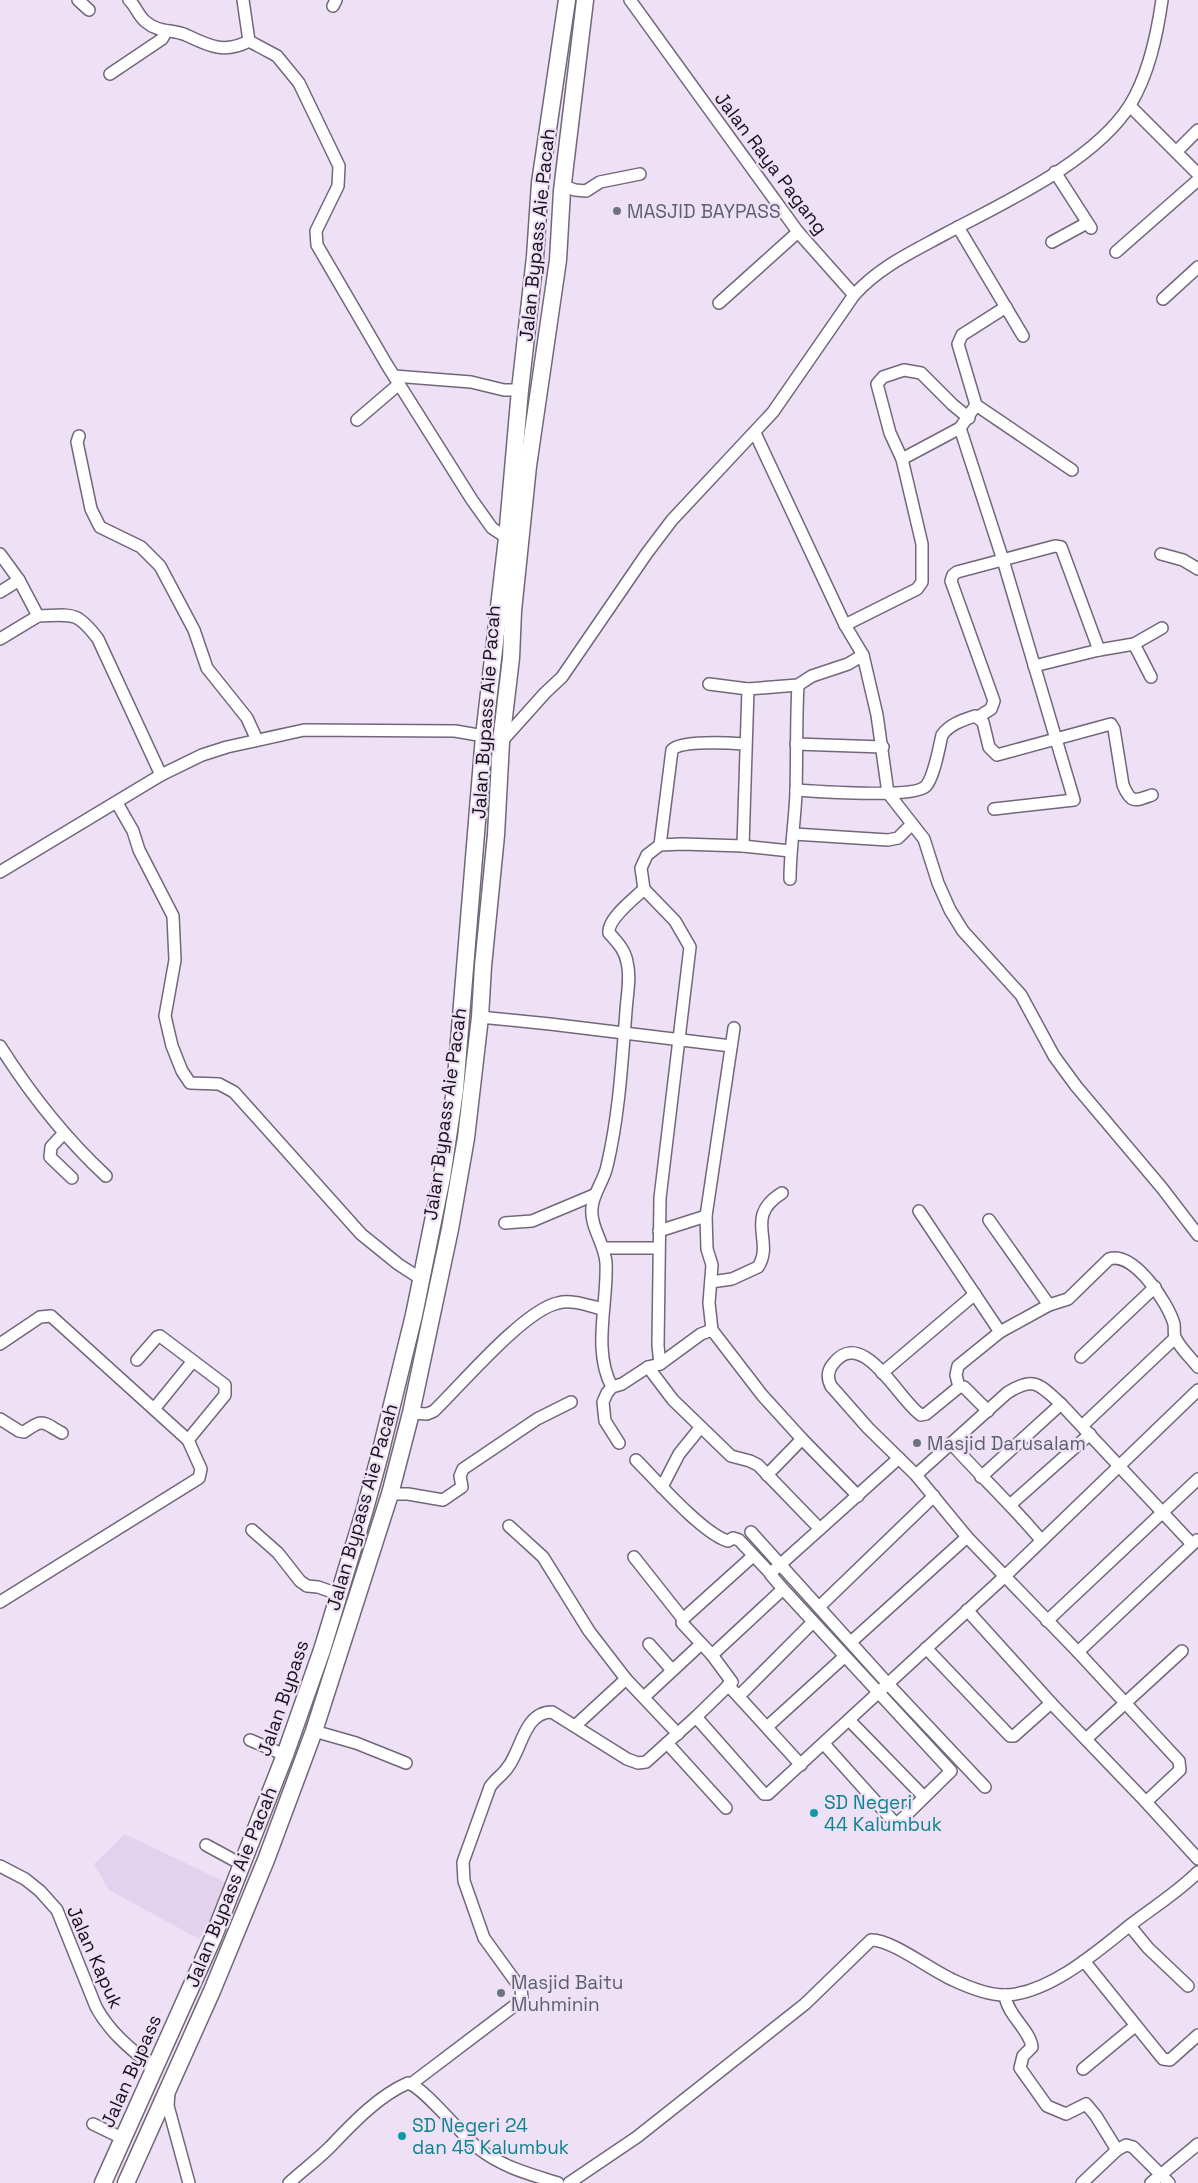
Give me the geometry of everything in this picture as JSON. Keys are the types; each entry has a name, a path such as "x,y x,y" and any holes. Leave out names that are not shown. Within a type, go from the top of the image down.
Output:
{"highway":[{"name":"Jalan Bypass","path":"103,2183 213,1938 285,1755 338,1594 379,1458 421,1279 442,1177 455,1090 484,736 507,538 520,390 535,257 540,183 567,0"},
{"name":"Jalan Bypass Aie Pacah","path":"126,2183 212,1991 266,1860 314,1731 390,1494 411,1413 450,1229 466,1138 480,1018 483,966 496,835 501,742 528,466 558,260 562,191 585,0"},
{"path":"368,1496 390,1494"}],"street":[{"path":"78,0 89,10"},
{"path":"129,0 147,23 166,32 185,35 193,40 217,48 236,47 249,41"},
{"path":"243,0 249,41"},
{"name":"Jalan Raya Pagang","path":"630,0 798,232 854,295"},
{"path":"501,742 545,693 562,678 647,553 672,520 773,412 854,295 864,284 889,264 1010,200 1055,172 1088,150 1106,133 1130,106 1155,43 1162,0"},
{"path":"110,74 162,39 166,32"},
{"path":"249,41 277,56 299,83 336,157 339,166 338,186 316,231 317,244 396,380 481,514 492,528 507,538"},
{"path":"1130,106 1198,174"},
{"path":"1177,151 1198,130"},
{"path":"1052,242 1089,226 1055,172"},
{"path":"562,191 564,186 586,191 600,182 640,174"},
{"path":"1116,252 1198,180"},
{"path":"958,227 1023,336"},
{"path":"719,303 798,232"},
{"path":"1163,299 1198,267"},
{"path":"1006,307 959,338 958,344 976,406 1072,470"},
{"path":"844,624 917,589 922,582 922,544 902,459 890,433 877,384 883,377 904,370 921,373 969,418"},
{"path":"356,420 396,380 471,382 504,390 520,390"},
{"path":"902,459 960,428 976,406"},
{"path":"960,428 1003,560 1074,800 994,809"},
{"path":"755,433 844,624 862,655 871,685 888,793 924,839 946,901 963,931 1015,988 1054,1056 1076,1086 1162,1188 1198,1235"},
{"path":"79,436 77,442 91,509 100,527 140,547 160,566 194,630 207,668 246,718 257,740"},
{"path":"796,790 888,793 915,792 925,788 929,781 942,735 946,729 963,720 978,717 991,709 994,701 951,581 953,574 957,572 1055,546 1061,547 1098,650"},
{"path":"0,554 19,580 38,616"},
{"path":"1162,554 1183,560 1198,569"},
{"path":"0,592 19,580"},
{"path":"0,638 38,616 74,615 85,622 98,639 161,775"},
{"path":"1034,666 1098,650 1134,644 1162,628"},
{"path":"1134,644 1151,677"},
{"path":"709,684 748,689 798,685 812,676 848,664 862,655"},
{"path":"790,880 790,851 794,834 796,790 798,685"},
{"path":"743,846 748,689"},
{"path":"978,717 983,722 989,747 996,755 1111,724 1114,729 1126,794 1131,799 1137,800 1152,795"},
{"path":"0,872 161,775 202,755 304,730 455,731 484,736"},
{"path":"660,845 672,750 674,747 690,744 745,744"},
{"path":"796,744 882,747"},
{"path":"117,803 133,831 140,850 173,916 175,960 165,1016 167,1032 182,1072 190,1083 219,1084 234,1092 361,1234 398,1264 421,1279"},
{"path":"794,834 888,840 898,838 912,824"},
{"path":"660,1364 658,1248 661,1185 690,947 675,921 644,890 641,868 647,855 660,845 743,846 790,851"},
{"path":"612,1387 608,1380 605,1364 603,1309 606,1264 604,1248 596,1231 591,1211 594,1195 607,1167 620,1084 628,984 627,961 624,951 609,933 609,929 611,923 644,890"},
{"path":"480,1018 550,1024 731,1046"},
{"path":"734,1028 706,1216 707,1250 712,1265 709,1303 712,1330 762,1395 858,1496"},
{"path":"0,1046 28,1088 64,1134 106,1176"},
{"path":"64,1134 52,1147 50,1157 72,1178"},
{"path":"711,1282 732,1279 758,1267 762,1257 763,1211 770,1200 782,1193"},
{"path":"505,1224 532,1221 594,1195"},
{"path":"919,1211 1000,1332"},
{"path":"659,1231 706,1216"},
{"path":"989,1220 1049,1305"},
{"path":"604,1248 658,1248"},
{"path":"959,1387 956,1375 958,1366 1000,1332 1049,1305 1068,1299 1109,1259 1115,1258 1121,1258 1133,1266 1155,1287 1174,1325 1175,1338 1198,1366"},
{"path":"1081,1357 1155,1287"},
{"path":"882,1372 975,1294"},
{"path":"411,1413 427,1414 434,1411 523,1324 547,1307 556,1303 568,1302 603,1309"},
{"path":"0,1344 40,1317 51,1316 188,1440 201,1468 199,1478 0,1602"},
{"path":"619,1443 610,1432 602,1412 603,1402 612,1387 622,1384 648,1367 660,1364 702,1334 712,1330"},
{"path":"137,1360 160,1336 225,1385 226,1392 188,1440"},
{"path":"1011,1504 1175,1338"},
{"path":"988,1411 964,1387 959,1387 926,1414 921,1415 866,1357 854,1353 846,1354 834,1363 828,1371 829,1381 868,1428 916,1475 967,1537 1078,1652 1180,1765 1178,1773 1146,1802"},
{"path":"154,1409 194,1361"},
{"path":"648,1367 673,1400 700,1428 731,1456 754,1462 820,1530"},
{"path":"916,1475 1007,1393 1022,1384 1032,1384 1042,1387 1061,1404 1164,1512 1195,1541 1078,1652"},
{"path":"696,1717 765,1795 801,1765 1004,1577 1198,1390"},
{"path":"390,1494 408,1494 443,1500 462,1487 460,1476 463,1469 537,1419 572,1402"},
{"path":"981,1477 1061,1404"},
{"path":"0,1419 18,1431 24,1432 36,1422 41,1422 62,1433"},
{"path":"662,1487 679,1454 700,1428"},
{"path":"767,1475 802,1438"},
{"path":"951,1443 981,1477 1011,1504 1041,1540"},
{"path":"776,1570 899,1458"},
{"path":"636,1460 708,1530 724,1540 728,1541 733,1538 739,1540 753,1556 776,1570 819,1608 985,1788"},
{"path":"1047,1620 1198,1479"},
{"path":"819,1608 934,1496"},
{"path":"509,1526 543,1557 589,1631 626,1678 678,1734"},
{"path":"252,1530 278,1553 300,1581 307,1586 318,1587 338,1594"},
{"path":"751,1532 776,1570 783,1589 812,1623 951,1771 898,1822 894,1822 824,1744"},
{"path":"851,1642 967,1537"},
{"path":"289,2183 381,2100 402,2086 412,2084 522,1998 521,1989 484,1938 466,1888 463,1862 490,1787 495,1779 508,1767 533,1719 542,1712 552,1712 628,1759 638,1763 646,1762 732,1682 712,1655 682,1623 683,1619 634,1556"},
{"path":"683,1619 753,1556"},
{"path":"712,1655 783,1589"},
{"path":"967,1610 1051,1703 1198,1859"},
{"path":"739,1696 812,1623"},
{"path":"649,1644 672,1670"},
{"path":"644,1697 701,1644"},
{"path":"926,1648 1010,1736 1014,1736 1051,1703"},
{"path":"1086,1739 1182,1651"},
{"path":"768,1727 844,1657"},
{"path":"575,1726 626,1678"},
{"path":"728,1685 801,1765"},
{"path":"850,1720 924,1797"},
{"path":"314,1731 356,1743 406,1763"},
{"path":"250,1740 285,1755"},
{"path":"667,1743 726,1808"},
{"path":"206,1845 241,1864"},
{"name":"Jalan Kapuk","path":"0,1866 24,1879 40,1891 57,1910 96,2008 104,2022 116,2036 154,2068"},
{"path":"569,2183 637,2137 805,2004 871,1940 886,1942 954,1981 986,1992 1004,1995 1020,1992 1052,1981 1084,1961 1163,1902 1198,1872"},
{"path":"1130,1926 1148,1948 1188,1986"},
{"path":"1084,1961 1136,2026 1167,2061 1198,2035"},
{"path":"1004,1995 1006,2002 1022,2029 1031,2039 1032,2047 1023,2056 1020,2068 1047,2106 1066,2114 1086,2104 1096,2116 1117,2150"},
{"path":"1083,2069 1136,2026"},
{"path":"412,2084 485,2153 502,2164 558,2183"},
{"path":"169,2088 168,2106 189,2183"},
{"path":"93,2124 122,2138"},
{"path":"1151,2183 1165,2179 1198,2144"},
{"path":"1082,2183 1117,2150 1126,2145 1133,2147 1165,2179"}],"shaded area":[{"path":"125,1834 229,1884 199,1939 109,1890 94,1864"}],"place":[{"name":"MASJID BAYPASS","path":"617,211"},
{"name":"Masjid Darusalam","path":"917,1443"},
{"name":"SD Negeri 44 Kalumbuk","path":"814,1813"},
{"name":"Masjid Baitu Muhminin","path":"501,1993"},
{"name":"SD Negeri 24 dan 45 Kalumbuk","path":"402,2136"}]}
